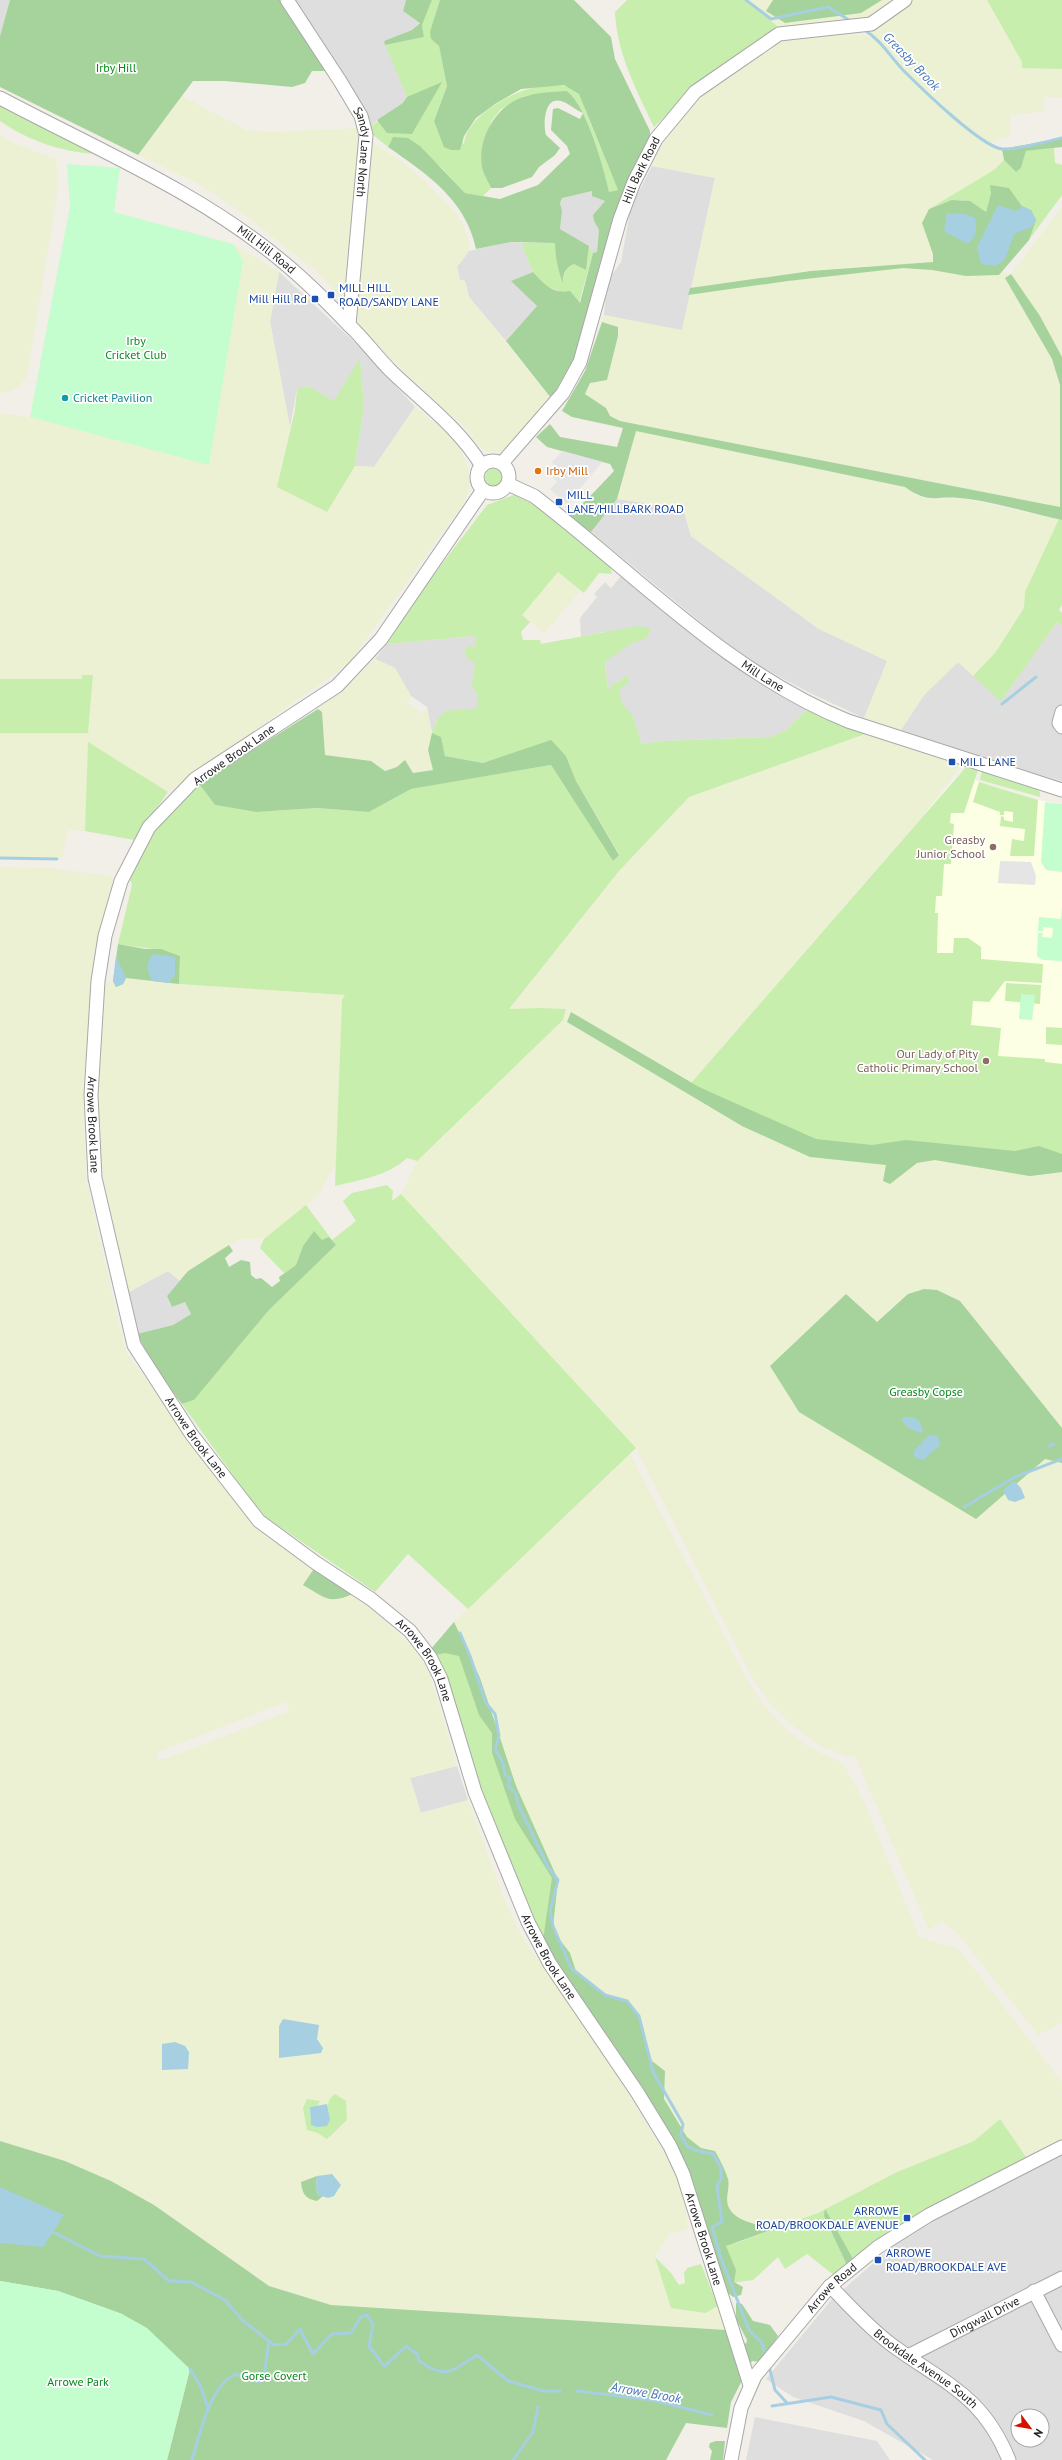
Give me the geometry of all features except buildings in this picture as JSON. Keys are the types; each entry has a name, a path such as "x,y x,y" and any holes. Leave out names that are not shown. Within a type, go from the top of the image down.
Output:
{"street":[{"name":"Sandy Lane North","path":"287,0 347,92 361,116 366,135 349,324"},
{"name":"Hill Bark Road","path":"502,463 563,393 580,362 620,219 634,182 656,139 695,92 779,34 871,24 905,0"},
{"name":"Mill Hill Road","path":"0,98 200,204 256,242 290,268 349,324 390,370 451,427 472,450 482,466"},
{"path":"490,461 502,463 509,474 508,484 497,493 483,490 477,481 482,466 490,461"},
{"name":"Mill Lane","path":"508,484 534,496 735,659 774,684 825,712 848,721 1062,790"},
{"name":"Arrowe Brook Lane","path":"483,490 381,639 337,686 195,779 149,827 121,881 105,936 98,981 91,1095 95,1178 134,1345 192,1435 259,1521 316,1563 371,1599 399,1622 420,1643 436,1667 446,1694 476,1792 528,1922 550,1964 637,2092 670,2146 683,2174 750,2385"},
{"path":"1062,712 1059,723 1062,727"},
{"name":"Arrowe Road","path":"731,2460 741,2408 750,2385 763,2365 830,2286 878,2247 929,2216 1062,2147"},
{"name":"Dingwall Drive","path":"908,2356 1062,2278"},
{"name":"Brookdale Avenue South","path":"830,2286 868,2325 908,2356 966,2396 993,2426 1009,2460"},
{"path":"1034,2291 1062,2345"}],"shaded area":[{"path":"0,0 10,0 0,36"},
{"path":"293,0 406,0 403,11 420,22 412,30 384,41 407,97 403,103 377,120 367,130"},
{"path":"746,0 891,0 867,19 811,24 782,30"},
{"path":"911,0 987,0 1022,62 1022,68 1062,69 1062,97 1044,97 1044,111 1010,116 1010,136 990,143 1002,149 1004,160 995,170 929,209 922,223 934,254 1011,274 1062,207 1062,368 1052,359 1060,385 1060,507 620,421 610,416 585,394 590,383 607,380 618,336 618,327 602,322 604,315 682,330 715,178 652,166 662,145 697,100 777,41 832,32 875,37 868,32"},
{"path":"182,96 246,130 270,132 360,128 345,302 316,271 240,211 197,183 138,155"},
{"path":"0,135 11,142 56,159 58,188 27,376 19,387 6,393 0,392"},
{"path":"368,142 372,142 397,158 425,181 454,210 464,226 470,245 469,251 457,267 460,280 465,281 469,297 551,398 509,447 499,452 485,451 476,443 468,431 359,329 355,306"},
{"path":"652,166 715,178 682,331 604,315 606,290 610,278 621,262 631,207"},
{"path":"592,191 593,196 605,201 597,211 594,221 599,230 597,253 593,253 589,246 560,229 562,211 560,203 562,197"},
{"path":"511,242 521,243 533,272 512,281 537,306 506,341 469,297 465,281 460,280 457,267 469,251"},
{"path":"233,244 279,272 270,322 290,427 277,487 327,512 355,466 374,467 415,407 444,430 460,448 468,466 470,488 463,504 348,664 168,792 88,742 85,831 68,830 62,858 0,857 0,733 88,733 93,676 83,675 82,679 0,679 0,413 40,419 98,434 243,261"},
{"path":"279,272 364,351 415,407 374,467 355,466 364,407 360,359 334,402 308,386 297,389 290,427 270,322"},
{"path":"636,431 906,487 917,496 934,500 960,498 1059,519 1025,592 1024,608 995,653 973,676 958,662 924,695 901,730 864,718 887,661 819,629 691,536 683,508 617,499"},
{"path":"563,451 602,462 567,504 550,489 557,482 548,471 555,466 552,462"},
{"path":"617,499 683,508 691,536 819,629 888,661 864,718 810,693 744,658 591,532"},
{"path":"559,571 581,590 544,633 522,615"},
{"path":"621,576 626,576 700,638 757,682 795,700 808,709 786,730 771,737 664,741 642,744 632,714 609,707 603,632 581,637 580,618 597,597 594,594 605,582 611,588"},
{"path":"1057,622 1062,626 1062,781 993,762 901,730 924,695 958,662 1001,700"},
{"path":"475,636 489,717 436,721 432,733 427,707 411,696 395,668 375,659 387,644"},
{"path":"375,659 395,668 411,696 406,702 423,714 427,707 432,733 428,750 433,770 413,773 397,767 385,771 371,761 325,755 322,712 318,709 343,689"},
{"path":"868,733 961,765 926,812 685,1090 742,1126 810,1157 905,1154 1030,1176 1062,1172 1062,1428 960,1301 937,1290 892,1307 877,1322 976,1519 1045,1459 1062,1463 1062,2023 1038,2035 958,1934 942,1921 929,1930 855,1756 849,1757 822,1747 792,1725 769,1702 750,1674 636,1448 401,1194 417,1161 563,1020 566,1009 539,1008 509,1010 619,871 689,797"},
{"name":"Greasby Junior School","path":"961,772 979,782 1038,800 1062,804 1062,1154 915,983 926,812"},
{"path":"1000,861 1031,862 1036,876 1035,885 998,883"},
{"path":"0,867 51,868 111,876 113,881 95,949 83,1097 86,1179 125,1350 183,1431 183,1439 197,1448 253,1522 315,1567 304,1585 355,1593 412,1647 428,1669 457,1766 410,1778 421,1813 468,1800 504,1899 521,1935 611,2065 675,2171 685,2200 688,2229 670,2234 655,2257 671,2308 705,2312 718,2306 726,2330 331,2305 269,2286 154,2205 111,2181 65,2161 0,2141","holes":["286,1702 290,1711 165,1759 157,1759 158,1752"]},
{"path":"126,978 346,995 342,1001 336,1167 330,1172 319,1195 264,1239 241,1239 188,1271 180,1281 168,1271 127,1293 113,1237 98,1143 99,1047 105,981 113,981 116,987"},
{"path":"168,1271 180,1281 167,1296 172,1307 185,1302 191,1314 173,1325 137,1334 127,1293"},
{"path":"630,1454 750,1685 767,1709 786,1729 808,1747 843,1763 865,1803 919,1937 959,1949 1062,2082 1062,2147 1030,2163 1000,2119 974,2141 897,2172 818,2213 739,2242 688,2170 597,2025 553,1926 558,1880 516,1786 480,1678 454,1622"},
{"path":"457,1766 468,1800 421,1813 410,1778"},
{"path":"1062,2147 1062,2460 933,2460 864,2421 793,2397 766,2379 832,2299 929,2215"},
{"path":"755,2417 877,2441 890,2460 746,2460"}],"green space":[{"name":"Irby Hill","path":"10,0 283,0 314,47 325,71 312,71 305,83 292,87 225,81 193,81 138,155 0,87 0,36"},
{"path":"406,0 432,0 422,25 424,37 385,45 384,41 412,30 420,23 403,11"},
{"path":"432,0 440,0 431,32 431,39 439,46 447,86 434,121 464,144 469,130 480,117 495,105 514,95 533,88 551,85 567,87 579,94 583,102 618,190 609,192 599,153 587,123 581,109 574,98 567,91 526,96 501,109 492,120 486,136 483,171 491,188 483,196 465,193 441,167 393,137 388,147 367,130 399,106 407,97 385,45 424,37 422,25"},
{"path":"440,0 574,0 611,37 615,59 650,131 650,138 579,353 551,398 506,341 537,306 511,281 533,272 553,290 564,292 570,291 580,303 593,253 597,252 599,230 594,221 593,215 605,201 592,196 592,191 562,198 560,203 562,211 560,229 589,246 586,270 574,264 568,267 563,276 563,283 557,264 555,243 511,242 476,249 464,216 454,202 417,167 388,147 393,137 408,138 420,146 465,193 500,199 538,185 570,154 567,146 551,130 553,109 558,108 580,119 583,113 599,153 609,192 618,190 579,94 564,85 521,89 495,104 476,118 464,136 460,150 451,150 444,147 434,121 447,86 439,46 431,39 430,32"},
{"path":"627,0 746,0 782,30 694,88 654,127 628,71 619,42 615,12"},
{"path":"773,0 882,0 861,13 785,23 766,11"},
{"path":"987,0 1062,0 1062,69 1022,68 1022,62"},
{"path":"442,82 412,134 387,133 377,120 403,103 407,97"},
{"path":"567,91 574,98 583,113 561,101 551,103 546,112 546,135 560,148 555,155 539,167 532,177 502,188 491,188 483,171 481,159 482,148 490,125 506,106 516,100 532,95 546,92"},
{"path":"0,103 95,151 95,154 58,148 33,139 10,128 0,121"},
{"path":"1062,138 1062,147 1026,151 1021,168 1016,172 1004,160 1002,149"},
{"path":"1054,148 1055,163 1062,165 1062,195 1029,240 1032,227 1031,210 1022,206 1009,188 991,193 986,212 971,203 959,200 946,202 929,209 994,170 1004,160 1016,172 1021,168 1026,151"},
{"name":"Irby Cricket Club","path":"67,164 120,168 114,212 233,244 243,261 209,465 30,417 70,206"},
{"path":"990,185 1009,188 1022,206 1031,210 1036,220 1029,240 999,275 966,276 932,270 903,268 788,281 688,295 690,288 811,271 933,262 933,254 922,223 929,209 952,200 970,201 986,212 991,193"},
{"path":"521,243 555,243 557,263 563,282 566,271 574,264 586,269 589,246 593,253 579,303 563,293 546,286 533,272"},
{"path":"1011,274 1040,316 1062,357 1062,520 998,504 951,497 927,498 914,493 905,487 636,431 617,499 591,532 569,516 587,500 614,471 610,464 547,447 536,437 550,424 560,437 617,447 623,428 572,417 562,411 585,371 602,322 618,327 618,336 607,380 590,383 585,394 606,408 610,416 620,421 1060,507 1060,385 1052,359 1005,278"},
{"path":"360,358 364,407 355,466 327,512 277,487 295,410 297,389 308,386 334,401"},
{"path":"490,468 498,468 503,473 501,484 498,486 490,486 485,481 485,473"},
{"path":"514,495 535,505 574,535 610,565 612,574 599,573 584,593 558,572 522,615 530,622 521,632 523,640 540,640 541,644 638,626 651,628 647,638 632,643 605,661 608,692 611,684 619,682 626,675 630,681 619,691 622,704 632,714 642,744 664,741 771,737 786,730 808,709 868,733 689,797 619,871 509,1009 566,1009 563,1020 417,1161 407,1158 391,1169 382,1173 335,1186 342,1000 345,995 179,984 180,956 157,950 118,944 132,885 129,877 152,831 199,784 215,805 255,812 317,808 369,812 411,789 551,765 613,861 619,854 576,781 566,756 551,741 483,763 445,756 441,737 432,733 440,716 449,711 477,708 477,694 472,686 475,663 467,658 464,650 470,646 476,647 475,636 387,644 425,586 487,505"},
{"path":"1059,519 1062,520 1062,605 1059,610 1062,613 1062,626 1057,622 1001,701 973,676 995,653 1024,608 1025,592"},
{"path":"82,675 93,675 88,733 0,733 0,679 82,679"},
{"path":"318,709 322,712 325,755 371,761 385,771 397,767 405,760 413,773 433,770 428,750 432,733 441,737 445,756 483,763 551,740 566,756 576,781 619,855 613,861 551,765 411,789 369,812 317,808 256,812 215,805 199,784"},
{"path":"88,742 168,792 134,840 85,831"},
{"path":"966,767 978,770 964,813 951,813 950,823 954,824 951,864 944,864 942,896 936,896 935,913 938,913 937,953 953,953 954,938 968,938 981,947 981,959 1043,964 1042,983 1005,981 989,1002 973,1001 971,1025 1001,1028 998,1056 1045,1059 1045,1062 1062,1064 1062,1172 1030,1176 905,1155 810,1157 742,1126 685,1090"},
{"path":"982,771 1037,789 1040,792 1040,797 980,780"},
{"path":"979,782 1038,800 1034,856 1010,856 1012,839 1024,841 1025,829 1000,826 1001,816 1004,817 1004,820 1013,822 1013,812 1004,811 1004,815 1000,815 1000,812 973,802"},
{"path":"1045,802 1062,804 1062,872 1046,870 1041,862"},
{"path":"1062,906 1062,961 1043,960 1037,956 1038,933 1043,933 1042,937 1052,938 1053,928 1043,927 1043,931 1038,931 1039,917 1061,919"},
{"path":"118,944 145,949 161,949 180,956 179,984 126,978 123,984 116,987 113,981"},
{"path":"1006,983 1041,985 1040,1004 1005,1001"},
{"path":"1021,994 1035,995 1032,1020 1019,1019"},
{"path":"571,1012 699,1087 816,1139 872,1145 906,1140 1015,1151 1039,1146 1062,1154 1062,1172 1030,1176 935,1160 917,1163 890,1184 883,1181 886,1165 810,1157 742,1126 567,1022"},
{"path":"1046,1027 1062,1028 1062,1045 1046,1044"},
{"path":"387,1185 393,1191 392,1201 401,1194 636,1448 468,1609 408,1554 375,1592 267,1518 253,1503 182,1404 194,1400 269,1310 336,1245 322,1240 314,1232 303,1246 296,1265 284,1273 260,1248 264,1239 306,1205 332,1240 356,1221 343,1201 352,1193"},
{"path":"314,1231 322,1240 329,1237 336,1245 269,1310 194,1400 182,1404 157,1371 137,1334 173,1325 191,1314 185,1302 172,1307 167,1296 188,1271 229,1245 233,1251 225,1258 229,1267 241,1260 250,1262 251,1275 256,1279 261,1278 272,1287 280,1281 279,1277 296,1265 303,1246"},
{"name":"Greasby Copse","path":"924,1289 937,1290 960,1301 1062,1428 1062,1463 1045,1459 976,1519 799,1412 770,1366 846,1294 877,1322 908,1294"},
{"path":"315,1567 355,1593 339,1599 333,1599 323,1596 303,1585"},
{"path":"454,1622 480,1678 516,1786 558,1880 553,1926 560,1940 550,1953 527,1908 497,1838 467,1751 451,1690 439,1662 431,1649"},
{"path":"454,1622 480,1678 516,1786 558,1880 553,1926 560,1940 570,1953 576,1971 605,1995 627,2001 639,2016 652,2061 665,2071 664,2099 687,2137 701,2148 715,2151 728,2179 729,2184 727,2202 731,2211 745,2221 774,2229 726,2246 736,2270 734,2282 743,2287 741,2295 733,2297 727,2292 688,2170 543,1940 552,1878 515,1819 492,1753 492,1733 479,1715 459,1656 445,1653 435,1655 431,1649"},
{"path":"335,2094 346,2101 347,2120 327,2139 318,2133 307,2130 303,2108 307,2099 320,2101 317,2106 310,2107 311,2124 330,2120 328,2102"},
{"path":"1000,2119 1026,2157 892,2229 835,2276 807,2254 785,2269 778,2257 753,2280 724,2284 713,2249 739,2242 818,2213 897,2172 974,2141"},
{"name":"Gorse Covert","path":"0,2141 65,2161 111,2181 154,2205 269,2286 331,2305 726,2330 734,2333 746,2344 747,2340 736,2319 736,2303 742,2304 753,2321 770,2325 778,2336 761,2362 752,2361 731,2402 727,2428 686,2423 666,2460 167,2460 190,2369 122,2314 58,2291 0,2281"},
{"path":"317,2176 316,2187 318,2195 323,2196 317,2201 310,2199 305,2195 301,2182"},
{"path":"825,2209 853,2259 847,2265 824,2216"},
{"path":"655,2257 671,2273 679,2285 685,2283 684,2273 687,2268 701,2264 718,2306 705,2313 671,2308"},
{"name":"Arrowe Park","path":"0,2281 58,2291 122,2314 147,2328 190,2369 167,2460 0,2460"},
{"path":"725,2441 723,2460 710,2460 712,2451 709,2447 710,2443"}],"water":[{"path":"998,205 1016,211 1022,206 1031,210 1036,220 1032,227 1014,234 1005,259 996,266 981,264 977,247"},
{"path":"947,213 965,214 975,218 976,232 968,244 944,231"},
{"path":"153,954 175,957 175,975 169,983 152,981 148,964 150,957"},
{"path":"116,956 126,978 123,984 116,987 113,981"},
{"path":"902,1417 914,1417 920,1422 923,1431 920,1433 908,1427 902,1420"},
{"path":"929,1435 938,1436 940,1445 923,1460 914,1457 914,1451"},
{"path":"1014,1481 1021,1488 1025,1498 1015,1502 1008,1500 1003,1490"},
{"path":"283,2019 319,2025 317,2039 323,2048 321,2053 279,2058 279,2026"},
{"path":"175,2042 185,2046 189,2052 188,2069 162,2070 162,2044"},
{"path":"327,2104 330,2120 327,2126 317,2127 311,2125 310,2107"},
{"path":"332,2174 341,2185 334,2196 328,2198 318,2195 316,2187 317,2176"},
{"path":"0,2187 64,2215 43,2247 0,2243"}],"waterway":[{"name":"Greasby Brook","path":"746,0 771,19 828,7 852,22"},
{"name":"Greasby Brook","path":"863,29 880,43 903,70 936,102 965,127 992,145 1002,149 1007,149 1062,138"},
{"path":"1002,704 1036,677"},
{"path":"0,858 57,859"},
{"path":"1049,1446 1054,1444"},
{"path":"964,1507 1015,1477 1062,1459"},
{"path":"460,1633 470,1656 486,1703 495,1714 499,1736 495,1749 503,1763 505,1775 510,1778 508,1786 516,1794 518,1804 548,1867 558,1880 550,1911 553,1926 571,1968 605,1995 627,2001 639,2016 653,2072 683,2124 681,2135 687,2146 695,2150 713,2154 721,2168 721,2179 717,2186 722,2222 712,2227 721,2258 749,2330 762,2343 766,2357"},
{"name":"Arrowe Brook","path":"53,2232 100,2256 144,2259 169,2281 191,2282 225,2300 242,2320 274,2345 286,2344 300,2329 313,2354 332,2334 351,2333 361,2317 367,2315 373,2324 369,2347 385,2366 406,2346 417,2354 419,2361 428,2367 443,2372 455,2369 477,2355 508,2381 544,2391 560,2391"},
{"path":"192,2460 202,2425 212,2400 219,2389 227,2380 236,2374 259,2382 264,2377 269,2341"},
{"path":"769,2366 775,2390 787,2403"},
{"path":"190,2369 200,2385 208,2408"},
{"name":"Arrowe Brook","path":"577,2391 653,2400 712,2415"},
{"name":"Arrowe Brook","path":"772,2406 831,2397 881,2410 887,2424 925,2460"},
{"path":"513,2460 533,2432 538,2407"}],"place":[{"name":"MILL HILL ROAD/SANDY LANE","path":"331,295"},
{"name":"Mill Hill Rd","path":"315,299"},
{"name":"Cricket Pavilion","path":"65,398"},
{"name":"Irby Mill","path":"538,471"},
{"name":"MILL LANE/HILLBARK ROAD","path":"559,502"},
{"name":"MILL LANE","path":"952,762"},
{"name":"Greasby Junior School","path":"993,847"},
{"name":"Our Lady of Pity Catholic Primary School","path":"986,1061"},
{"name":"ARROWE ROAD/BROOKDALE AVENUE","path":"907,2218"},
{"name":"ARROWE ROAD/BROOKDALE AVE","path":"878,2260"}]}
